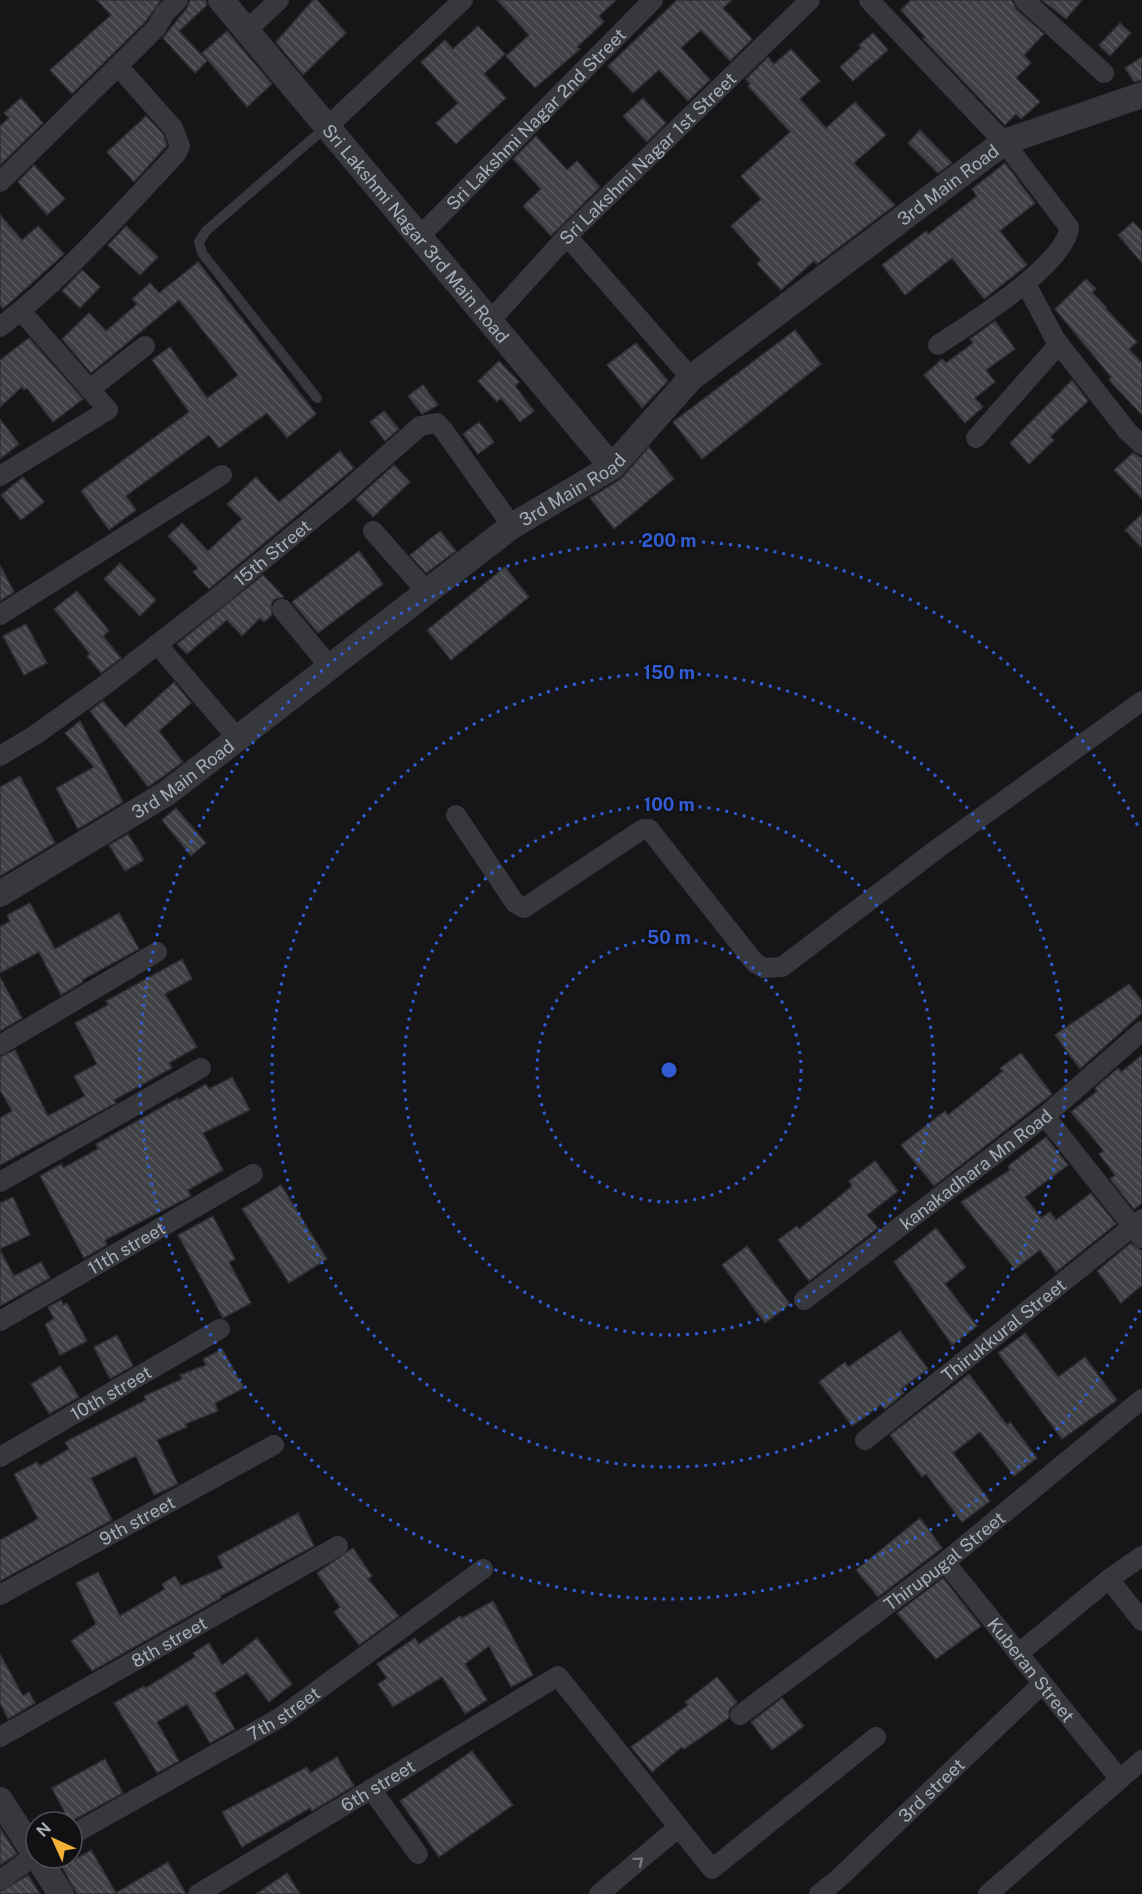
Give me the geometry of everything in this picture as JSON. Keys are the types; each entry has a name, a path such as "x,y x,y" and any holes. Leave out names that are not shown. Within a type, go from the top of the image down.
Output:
{"street":[{"path":"0,182 156,28 165,13 178,0"},
{"name":"Sri Lakshmi Nagar 3rd Main Road","path":"221,0 612,467"},
{"path":"247,30 279,0"},
{"path":"327,126 463,0"},
{"name":"Sri Lakshmi Nagar 2nd Street","path":"419,237 653,0"},
{"name":"Sri Lakshmi Nagar 1st Street","path":"489,322 567,236 810,0"},
{"path":"869,0 1004,142 1069,227 1067,239 1026,284 938,345"},
{"path":"1024,0 1104,73"},
{"path":"0,327 21,311 117,218 176,154 180,146 173,129 118,66"},
{"name":"3rd Main Road","path":"0,894 167,794 512,526 612,467 691,378 1004,142 1142,95"},
{"path":"567,236 691,378"},
{"path":"1026,284 1059,344 1137,433"},
{"path":"0,476 108,410 21,311"},
{"path":"976,438 1059,344"},
{"path":"90,389 145,346"},
{"name":"15th Street","path":"0,756 35,735 158,644 334,501 420,426 437,423 512,526"},
{"path":"0,615 222,475"},
{"path":"373,531 427,592"},
{"path":"282,609 330,667"},
{"path":"158,644 238,739"},
{"path":"456,815 516,903 524,908 643,829 649,829 755,963 764,968 782,967 937,849 1142,701"},
{"path":"0,1045 157,952"},
{"name":"kanakadhara Mn Road","path":"804,1300 1045,1116 1142,1031"},
{"path":"0,1182 201,1068"},
{"path":"1045,1116 1139,1228"},
{"name":"11th street","path":"0,1321 253,1174"},
{"name":"Thirukkural Street","path":"865,1440 1139,1228"},
{"name":"10th street","path":"0,1457 220,1329"},
{"name":"Thirupugal Street","path":"741,1715 945,1562 1142,1399"},
{"name":"9th street","path":"0,1595 274,1445"},
{"name":"8th street","path":"0,1737 338,1546"},
{"path":"1019,1653 1109,1579 1142,1556"},
{"name":"Kuberan Street","path":"945,1562 1019,1653 1041,1685 1119,1778"},
{"name":"7th street","path":"84,1828 280,1717 483,1569"},
{"path":"1109,1579 1142,1621"},
{"name":"6th street","path":"198,1894 558,1677 679,1827"},
{"name":"3rd street","path":"819,1894 839,1878 1041,1685"},
{"path":"599,1894 679,1827 712,1869 876,1737"},
{"path":"988,1894 1142,1760"},
{"path":"371,1789 418,1854"},
{"path":"0,1800 24,1837"},
{"path":"0,1881 24,1864"},
{"path":"45,1870 61,1894"}],"lane":[{"path":"317,398 202,253 199,242 206,231 327,126"}],"building":[{"path":"97,0 161,0 146,21 72,94 50,70 111,15"},
{"path":"190,0 206,0 207,5 179,31 207,61 195,73 163,38 187,8"},
{"path":"313,0 317,0 346,33 303,75 276,42"},
{"path":"497,0 616,0 599,16 604,22 577,47 580,49 535,88 506,56 529,35"},
{"path":"677,0 732,0 723,8 752,39 730,61 701,30 681,48 710,80 688,101 659,70 633,93 608,66"},
{"path":"911,0 1012,0 1016,9 1044,34 1024,55 1031,63 1016,78 1040,102 1021,119 1016,114 1005,125 923,39 925,37 901,10"},
{"path":"1042,0 1082,0 1066,19"},
{"path":"1120,23 1131,33 1110,56 1099,45"},
{"path":"478,26 505,54 484,74 506,98 456,144 436,123 458,103 421,62 445,40 453,49"},
{"path":"227,31 272,84 247,107 202,53"},
{"path":"873,33 888,50 853,81 840,67 861,48 859,45"},
{"path":"791,49 820,81 800,99 826,128 855,102 886,135 854,163 895,205 817,264 814,261 781,290 757,264 761,260 731,226 761,199 741,176 790,132 748,86 750,84 746,79 768,57 774,64"},
{"path":"1142,57 1142,80 1134,82 1125,68"},
{"path":"21,98 43,123 0,165 0,126 9,118 4,113"},
{"path":"643,98 666,123 647,142 623,116"},
{"path":"146,116 163,134 167,145 134,182 107,152"},
{"path":"920,130 952,163 938,173 908,143"},
{"path":"536,136 567,170 577,161 600,187 551,236 523,206 541,189 513,159"},
{"path":"1005,163 1035,203 1000,231 1027,265 984,299 952,258 905,295 882,265 926,231 928,234 977,196 972,189"},
{"path":"34,165 65,199 47,215 18,182"},
{"path":"0,215 22,240 38,226 64,254 3,309 0,305"},
{"path":"1133,222 1142,231 1142,263 1118,235"},
{"path":"126,226 158,257 140,275 108,245"},
{"path":"198,262 316,414 287,438 267,413 219,448 209,435 126,496 136,510 109,530 81,491 189,412 152,360 170,347 207,398 238,375 179,300 91,373 62,339 89,313 106,331 137,304 132,299 150,283 159,293"},
{"path":"82,270 100,287 80,308 62,291"},
{"path":"1086,279 1096,289 1092,292 1137,342 1129,349 1142,363 1142,415 1109,380 1111,377 1055,309"},
{"path":"995,321 1015,349 986,370 995,382 975,398 983,407 965,423 924,375 942,359 946,363 973,343 970,339"},
{"path":"795,330 821,364 702,459 673,422"},
{"path":"29,338 83,399 53,422 27,388 24,390 22,387 0,407 0,360"},
{"path":"636,343 668,381 642,408 607,365"},
{"path":"499,361 519,382 515,386 534,411 520,422 501,398 497,402 478,381"},
{"path":"1072,380 1088,401 1050,437 1054,440 1029,464 1010,443"},
{"path":"423,385 438,405 422,414 408,396"},
{"path":"384,411 399,429 385,441 370,422"},
{"path":"0,419 19,444 0,459"},
{"path":"479,422 494,442 478,454 463,434"},
{"path":"649,447 674,479 614,529 590,498 621,479"},
{"path":"340,451 354,468 209,589 193,572 198,568 168,536 182,523 208,551 242,519 227,504 256,477 279,502"},
{"path":"1133,453 1142,458 1142,499 1114,470"},
{"path":"394,465 410,482 373,517 356,499"},
{"path":"23,477 44,502 21,520 1,495"},
{"path":"1142,514 1142,548 1125,530"},
{"path":"440,531 456,551 426,573 410,555"},
{"path":"359,551 383,584 318,633 292,602"},
{"path":"120,563 156,600 140,616 104,579"},
{"path":"0,565 14,592 0,601"},
{"path":"505,567 529,597 451,660 427,630"},
{"path":"263,575 284,597 275,599 271,604 272,615 264,622 260,618 242,636 227,620 187,654 177,644"},
{"path":"77,591 109,631 103,636 121,658 101,673 87,656 90,654 54,609"},
{"path":"26,624 47,663 24,675 3,636"},
{"path":"174,682 191,703 159,731 183,762 148,787 90,711 103,701 125,727"},
{"path":"80,721 123,802 78,829 56,788 94,767 65,733"},
{"path":"20,776 55,843 0,876 0,787"},
{"path":"176,808 206,843 191,856 162,820"},
{"path":"128,834 144,860 125,871 109,845"},
{"path":"30,903 55,949 119,913 139,949 82,980 83,982 61,995 39,952 0,973 0,927 10,921 7,915"},
{"path":"182,959 192,979 165,994 197,1047 169,1063 172,1068 114,1100 116,1103 0,1165 0,1118 12,1111 0,1090 0,1057 15,1050 48,1116 85,1096 74,1076 97,1064 75,1023 108,1005 106,1001"},
{"path":"0,977 22,1018 0,1031"},
{"path":"1129,984 1142,1001 1142,1013 1080,1069 1055,1035"},
{"path":"1021,1053 1052,1094 934,1186 901,1145 945,1111 948,1115 1003,1071 1000,1068"},
{"path":"1142,1055 1142,1203 1134,1209 1110,1179 1115,1175 1099,1154 1104,1151 1071,1112 1097,1091 1095,1088 1118,1068 1121,1072"},
{"path":"232,1077 250,1110 203,1133 223,1170 188,1190 191,1196 105,1240 107,1245 84,1258 40,1176 61,1164 63,1168 98,1149 96,1144 178,1098 179,1100 206,1084 209,1089"},
{"path":"1046,1137 1068,1165 1025,1197 1041,1218 1050,1212 1056,1220 1091,1193 1116,1224 1056,1272 1040,1250 1015,1269 961,1202 1010,1170 1008,1166"},
{"path":"875,1161 898,1191 867,1215 878,1228 809,1281 778,1240 797,1226 799,1229 828,1206 852,1186 849,1181"},
{"path":"281,1185 327,1259 289,1283 242,1209"},
{"path":"13,1197 30,1235 0,1249 0,1203"},
{"path":"213,1216 235,1259 229,1262 251,1303 223,1318 178,1235"},
{"path":"936,1228 966,1267 945,1284 977,1326 952,1345 894,1262"},
{"path":"1131,1243 1142,1251 1142,1285 1121,1303 1097,1271"},
{"path":"747,1246 790,1304 765,1323 722,1265"},
{"path":"0,1250 14,1276 41,1262 50,1278 0,1306"},
{"path":"61,1300 63,1305 67,1303 87,1341 60,1355 45,1324 54,1319 48,1307"},
{"path":"900,1331 928,1369 901,1389 904,1393 885,1409 881,1405 852,1426 819,1382 845,1362 848,1367"},
{"path":"1025,1333 1058,1377 1085,1357 1117,1400 1062,1439 998,1353"},
{"path":"117,1335 133,1366 110,1379 94,1347"},
{"path":"222,1349 244,1388 215,1403 218,1411 185,1424 187,1427 157,1440 178,1484 154,1495 136,1456 91,1478 112,1520 0,1581 0,1540 38,1519 14,1474 37,1462 40,1466 69,1449 65,1442 146,1400 144,1396 182,1379 180,1375 206,1365 203,1359"},
{"path":"60,1366 79,1397 49,1414 31,1384"},
{"path":"969,1374 1007,1425 1010,1422 1037,1458 1014,1476 980,1432 953,1453 990,1501 962,1522 926,1474 922,1477 890,1435"},
{"path":"298,1513 314,1546 220,1596 221,1598 92,1671 71,1641 96,1624 76,1583 98,1572 120,1616 165,1589 162,1584 175,1576 181,1586 223,1568 218,1556"},
{"path":"920,1518 942,1548 878,1597 856,1570"},
{"path":"353,1548 372,1576 368,1579 399,1616 359,1645 334,1612 340,1607 317,1573"},
{"path":"943,1578 981,1626 936,1659 897,1613"},
{"path":"493,1601 533,1675 511,1687 489,1646 465,1664 487,1700 465,1714 442,1677 393,1707 378,1684 387,1678 377,1664 415,1638 419,1644 460,1616 462,1618"},
{"path":"257,1638 292,1684 269,1702 247,1673 214,1693 235,1729 210,1743 187,1704 157,1722 179,1761 157,1773 114,1703 144,1686 146,1688 195,1657 193,1653 209,1643 222,1665"},
{"path":"0,1654 23,1696 29,1692 35,1703 8,1719 0,1703"},
{"path":"717,1677 737,1702 729,1710 729,1718 684,1749 682,1747 652,1772 631,1747 688,1705 685,1702"},
{"path":"782,1698 804,1726 772,1750 751,1722"},
{"path":"472,1751 513,1805 439,1857 400,1801"},
{"path":"337,1757 354,1786 312,1811 310,1808 242,1847 222,1812 307,1767 310,1773"},
{"path":"105,1759 123,1793 84,1814 84,1810 64,1810 52,1788"},
{"path":"0,1828 17,1854 0,1865"},
{"path":"91,1850 116,1893 168,1862 186,1894 77,1894 64,1870 84,1870 84,1854"},
{"path":"287,1873 300,1894 256,1894"},
{"path":"28,1875 40,1894 0,1894 0,1892"}]}
